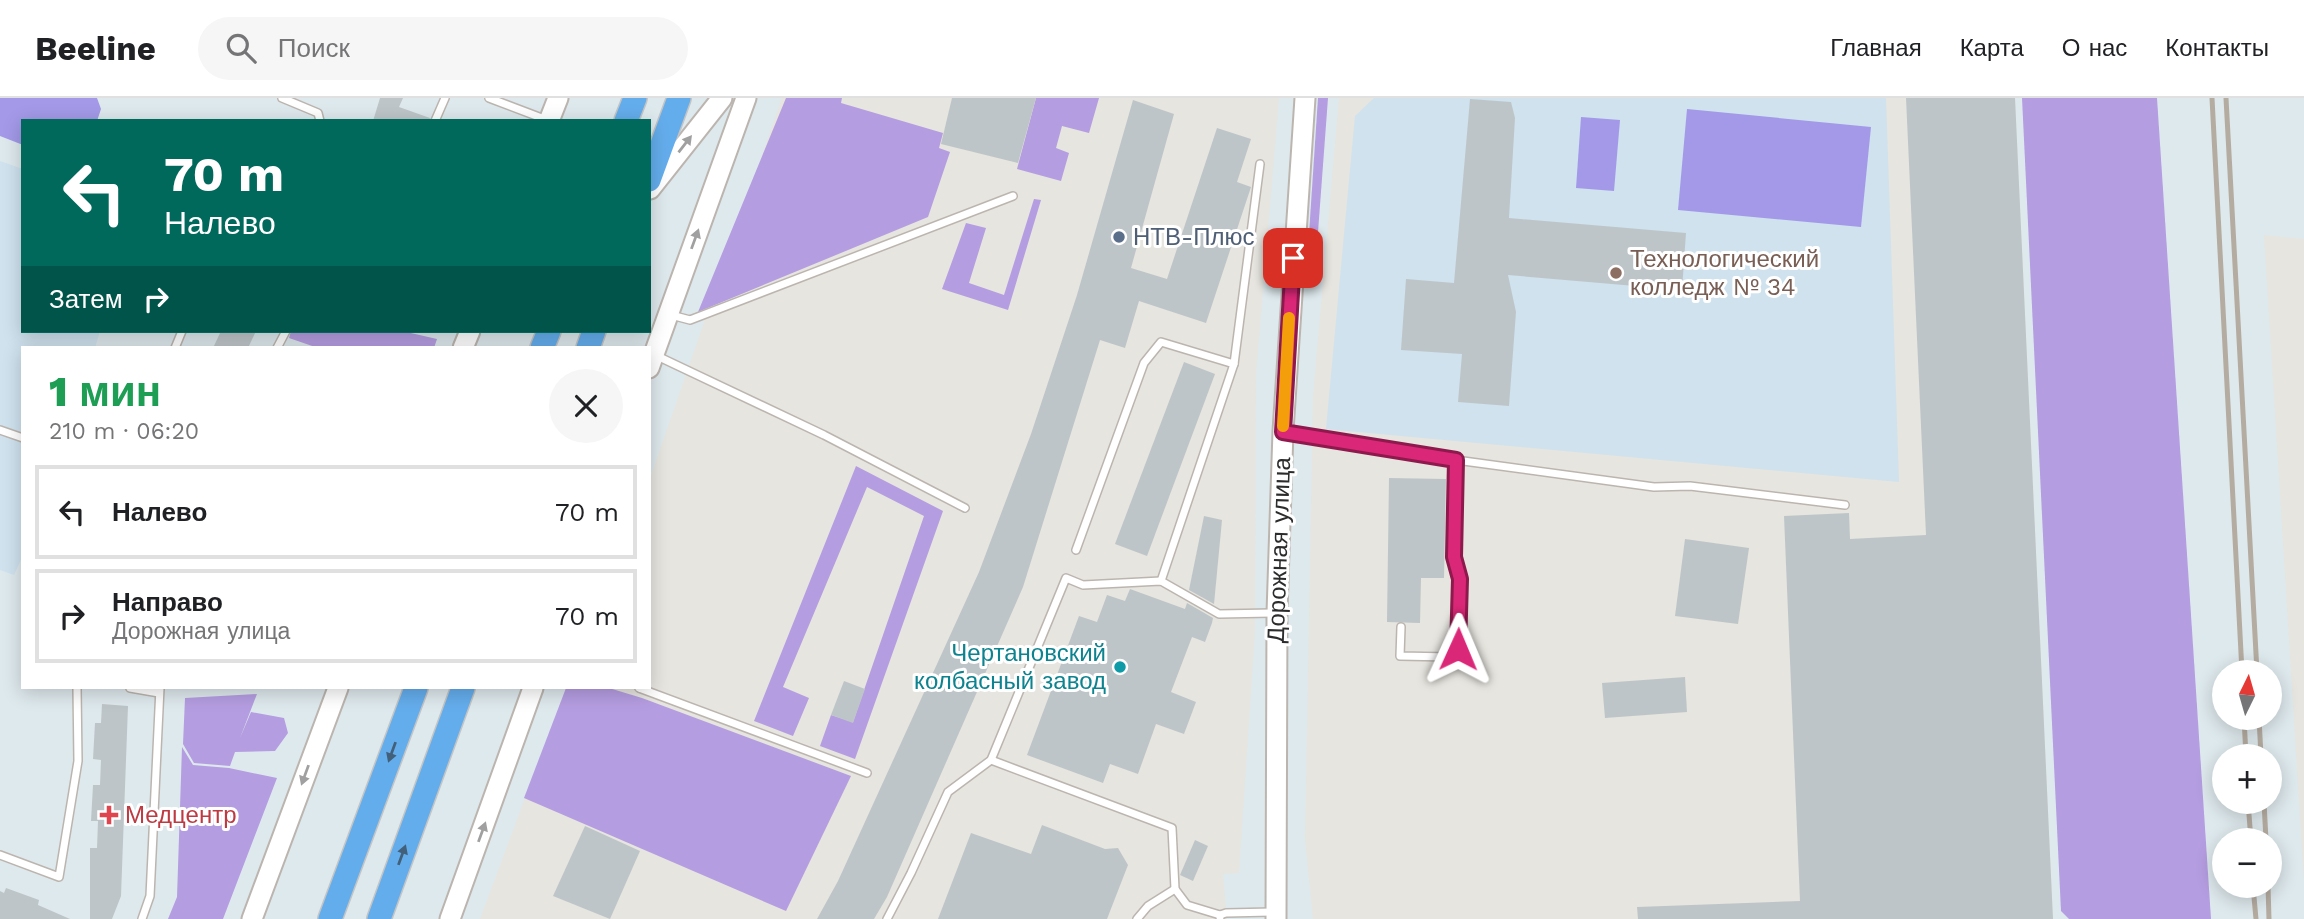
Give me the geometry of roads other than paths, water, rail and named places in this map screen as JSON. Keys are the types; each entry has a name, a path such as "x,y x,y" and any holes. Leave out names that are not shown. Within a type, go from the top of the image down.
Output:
{"main road":[{"path":"550,119 558,98"},
{"path":"627,119 635,98"},
{"path":"651,175 679,98"},
{"path":"651,187 722,98"},
{"path":"652,361 746,98"},
{"name":"Дорожная улица","path":"1276,915 1277,613 1283,432 1305,98"},
{"path":"252,919 338,689"},
{"path":"330,919 416,689"},
{"path":"379,919 463,689"},
{"path":"450,919 533,689"}],"lane":[{"path":"282,98 318,113 320,119"},
{"path":"436,119 444,98"},
{"path":"489,98 544,119"},
{"path":"1161,580 1234,364 1260,164"},
{"path":"667,314 690,320 1013,196"},
{"path":"1076,550 1144,363 1161,342 1234,364"},
{"path":"652,361 824,435 965,508"},
{"path":"0,430 21,437"},
{"path":"1283,432 1456,460 1654,487 1690,486 1845,505"},
{"path":"1401,627 1400,656 1449,657 1458,649 1460,579 1454,557 1456,460"},
{"path":"887,919 948,792 990,760 1066,578 1083,585 1161,580 1219,614 1277,613"},
{"path":"0,855 59,877 78,761 77,689"},
{"path":"642,689 867,773"},
{"path":"142,919 150,896 160,690"},
{"path":"990,760 1172,828 1175,889 1187,905 1218,918 1226,913 1276,915"},
{"path":"1137,919 1148,906 1175,889"}],"railway":[{"path":"2212,98 2241,660"},
{"path":"2226,98 2256,660"},
{"path":"2245,730 2245,744"},
{"path":"2260,730 2260,744"},
{"path":"2249,814 2250,828"},
{"path":"2265,814 2265,828"},
{"path":"2254,898 2256,919"},
{"path":"2268,898 2269,919"}],"place":[{"name":"НТВ-Плюс","path":"1119,237"},
{"name":"Технологический колледж № 34","path":"1616,273"},
{"name":"Чертановский колбасный завод","path":"1120,667"},
{"name":"Медцентр","path":"109,815"}]}
